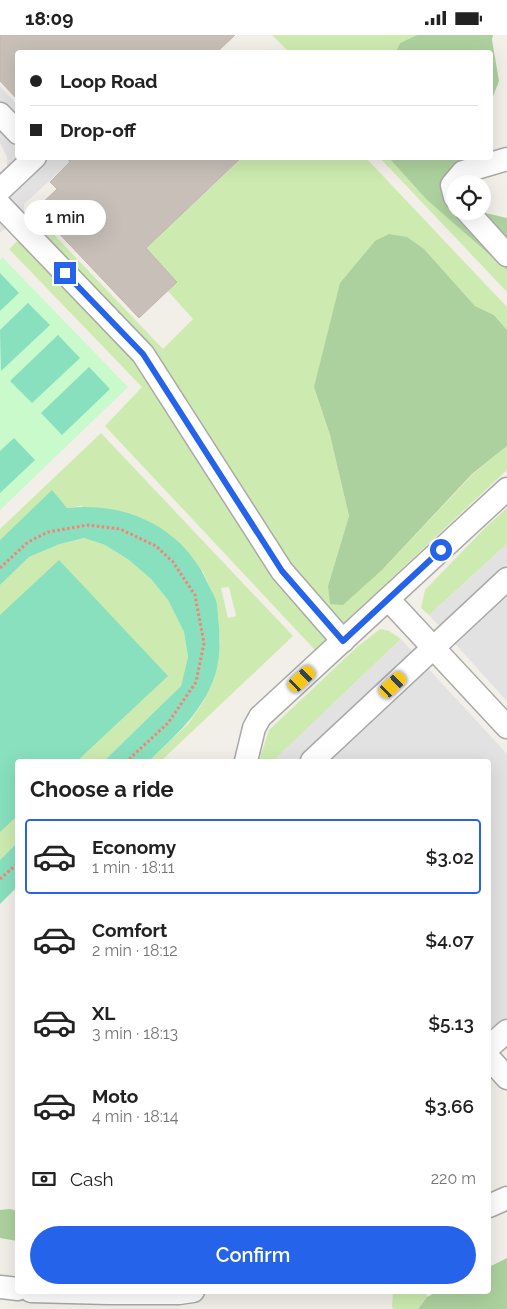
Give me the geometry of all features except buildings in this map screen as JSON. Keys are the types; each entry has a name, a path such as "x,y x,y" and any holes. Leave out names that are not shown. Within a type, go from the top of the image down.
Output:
{"lane":[{"path":"0,114 15,130"},
{"path":"460,175 463,172 507,159"},
{"path":"0,190 32,160"},
{"path":"0,205 143,354 282,571 343,641"},
{"path":"475,220 507,255"},
{"path":"246,759 254,728 260,717 507,489"},
{"path":"314,759 507,579"},
{"path":"388,599 507,727"},
{"path":"491,1045 507,1031"},
{"path":"491,1060 507,1078"},
{"path":"491,1205 507,1197"},
{"path":"0,1287 15,1289"}],"path":[{"path":"0,568 28,542 48,532 88,525 120,529 156,546 173,562 195,595 204,643 196,682 168,723 129,759"},
{"path":"0,879 15,866"}],"green space":[{"path":"272,35 417,35 400,43 397,50 287,50"},
{"path":"417,35 493,35 492,40 499,81 493,96 493,50 397,50 400,43"},
{"path":"240,160 368,160 507,307 507,330 494,315 475,306 424,249 314,387 330,435 349,516 328,586 345,603 387,565 473,474 507,446 507,470 315,650 105,426 142,387 9,249 40,220 163,349 193,319 168,291 177,281 146,248"},
{"path":"382,160 391,160 426,199 446,217 446,220 450,220 507,270 507,292"},
{"path":"391,160 474,160 470,175 446,175 446,217 426,199"},
{"path":"491,214 507,218 507,270 450,220 491,220"},
{"path":"389,234 407,237 424,249 475,306 494,315 507,330 507,446 472,474 383,569 343,605 330,604 328,586 349,516 330,435 314,387 340,283 375,241"},
{"path":"2,257 128,387 0,510 0,260"},
{"path":"0,273 19,293 0,311"},
{"path":"28,303 50,325 1,371 0,330"},
{"path":"58,335 80,358 32,403 10,381"},
{"path":"89,367 110,389 62,435 41,413"},
{"path":"101,433 293,636 163,759 151,759 188,724 204,701 220,642 217,603 203,572 81,506 67,508 52,491 0,540 0,529","holes":["229,587 236,616 228,618 221,588"]},
{"path":"14,438 35,460 0,493 0,451"},
{"path":"52,490 67,508 90,507 112,509 152,523 170,534 199,566 216,599 220,638 217,669 210,688 196,712 151,759 106,759 181,686 188,657 184,632 168,600 151,579 129,560 105,545 84,538 60,544 29,557 0,585 0,540"},
{"path":"507,508 507,544 429,615 421,608 425,590"},
{"path":"84,538 105,545 129,560 151,579 168,600 184,632 188,657 181,686 106,759 15,759 15,845 0,860 0,585 29,557 60,544"},
{"path":"59,560 168,676 79,759 15,759 15,818 0,832 0,615"},
{"path":"380,629 389,631 401,639 275,759 260,759 269,730 357,647"},
{"path":"15,845 15,889 0,904 0,860"},
{"path":"0,1210 15,1210 15,1241 0,1238"},
{"path":"507,1258 507,1309 418,1309 427,1297 432,1294 491,1294 491,1266"},
{"path":"393,1294 426,1294 427,1297 418,1309 394,1309 392,1307"}],"shaded area":[{"path":"0,86 15,103 15,160 68,160 70,162 24,204 24,211 0,233 0,178 7,171 7,157 0,143"},
{"path":"507,544 507,701 429,615"},
{"path":"401,639 507,754 507,1051 491,1033 491,759 275,759"}],"route":[{"path":"65,273 143,354 166,387 282,571 343,641 441,550"}]}
